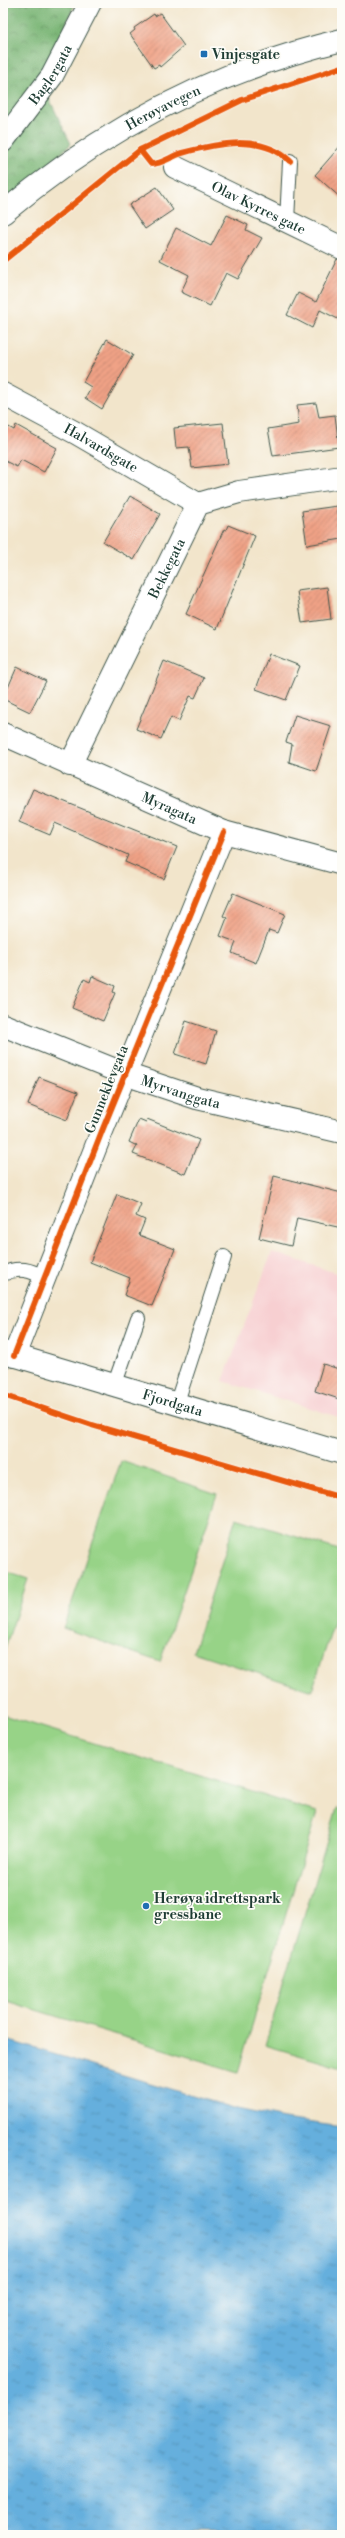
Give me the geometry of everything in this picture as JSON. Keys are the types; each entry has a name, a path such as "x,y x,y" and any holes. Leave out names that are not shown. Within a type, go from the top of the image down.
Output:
{"main road":[{"name":"Baglergata","path":"3,141 52,76 90,3"},
{"name":"Herøyavegen","path":"3,213 105,140 178,98 252,66 342,40"},
{"name":"Olav Kyrres gate","path":"175,167 342,248"},
{"name":"Halvardsgate","path":"3,394 76,433 198,504"},
{"path":"198,504 239,492 342,477"},
{"name":"Bekkegata","path":"70,765 198,504"},
{"name":"Myragata","path":"3,734 224,832 342,864"},
{"name":"Gunneklevgata","path":"8,1354 45,1278 125,1074 224,832"},
{"name":"Myrvanggata","path":"3,1025 125,1074 197,1098 342,1132"},
{"name":"Fjordgata","path":"8,1354 342,1453"}],"lane":[{"path":"287,221 290,161"},
{"path":"176,1405 224,1257"},
{"path":"3,1274 20,1269 35,1272 45,1278"},
{"path":"114,1386 138,1318"}],"shaded area":[{"path":"272,1252 342,1275 342,1418 223,1381"}],"green space":[{"path":"3,3 75,3 42,84 71,144 3,208"},
{"path":"121,1461 217,1494 160,1662 63,1628"},
{"path":"236,1518 342,1551 342,1598 312,1691 193,1652"},
{"path":"3,1571 28,1579 3,1654"},
{"name":"Herøya idrettspark gressbane","path":"3,1715 317,1812 238,2072 3,2000"},
{"path":"337,1808 342,1810 342,2068 265,2045"}],"water":[{"path":"3,2039 237,2109 284,2119 342,2127 342,2535 3,2535"}],"building":[{"path":"160,13 184,46 160,67 159,65 154,68 130,34 135,30 134,28 154,14 155,16"},
{"path":"342,144 342,199 315,175"},
{"path":"157,187 173,210 145,229 129,205"},
{"path":"227,215 248,225 246,230 262,238 238,279 226,273 210,306 181,292 189,275 160,260 176,228 211,246"},
{"path":"337,259 342,260 342,321 320,310 312,328 287,315 298,293 316,302"},
{"path":"107,339 133,355 102,409 85,398 91,387 83,382"},
{"path":"316,403 319,417 335,415 339,447 273,456 268,429 299,424 297,405"},
{"path":"223,423 228,464 192,468 189,447 176,448 174,428"},
{"path":"3,424 14,430 16,425 57,448 44,472 21,460 17,467 3,460"},
{"path":"130,496 160,514 134,560 103,542"},
{"path":"337,506 342,539 307,545 302,511"},
{"path":"228,525 255,536 217,629 186,614 224,529 226,530"},
{"path":"327,587 331,619 302,623 297,591"},
{"path":"269,654 300,666 286,700 256,689"},
{"path":"164,661 204,678 195,698 190,696 179,721 171,717 161,739 136,729"},
{"path":"17,667 46,681 30,712 3,699"},
{"path":"295,715 331,726 316,771 289,762 292,744 286,742"},
{"path":"33,789 177,847 164,879 125,862 128,855 55,823 50,835 19,822"},
{"path":"233,893 285,914 277,933 269,930 256,963 232,953 236,942 220,936 227,918 223,916"},
{"path":"92,976 115,986 113,992 115,993 103,1021 72,1008 84,979 90,982"},
{"path":"186,1021 216,1031 206,1064 175,1054"},
{"path":"39,1077 78,1092 67,1120 28,1105"},
{"path":"139,1119 146,1122 147,1119 199,1140 185,1174 133,1154 137,1146 129,1142"},
{"path":"274,1176 342,1193 342,1228 297,1218 291,1246 259,1238"},
{"path":"117,1194 141,1204 136,1216 145,1220 139,1235 175,1249 152,1306 124,1295 130,1278 90,1262"},
{"path":"323,1364 342,1370 342,1400 315,1391"}],"cycle path":[{"path":"3,261 140,150 242,100 342,67"},
{"path":"140,150 151,164 155,164 178,154 210,146 239,143 253,144 279,152 290,161"},
{"path":"14,1356 102,1131 224,832"},
{"path":"3,1395 92,1425 342,1498"}],"place":[{"name":"Vinjesgate","path":"204,54"},
{"name":"Herøya idrettspark gressbane","path":"146,1906"}]}
